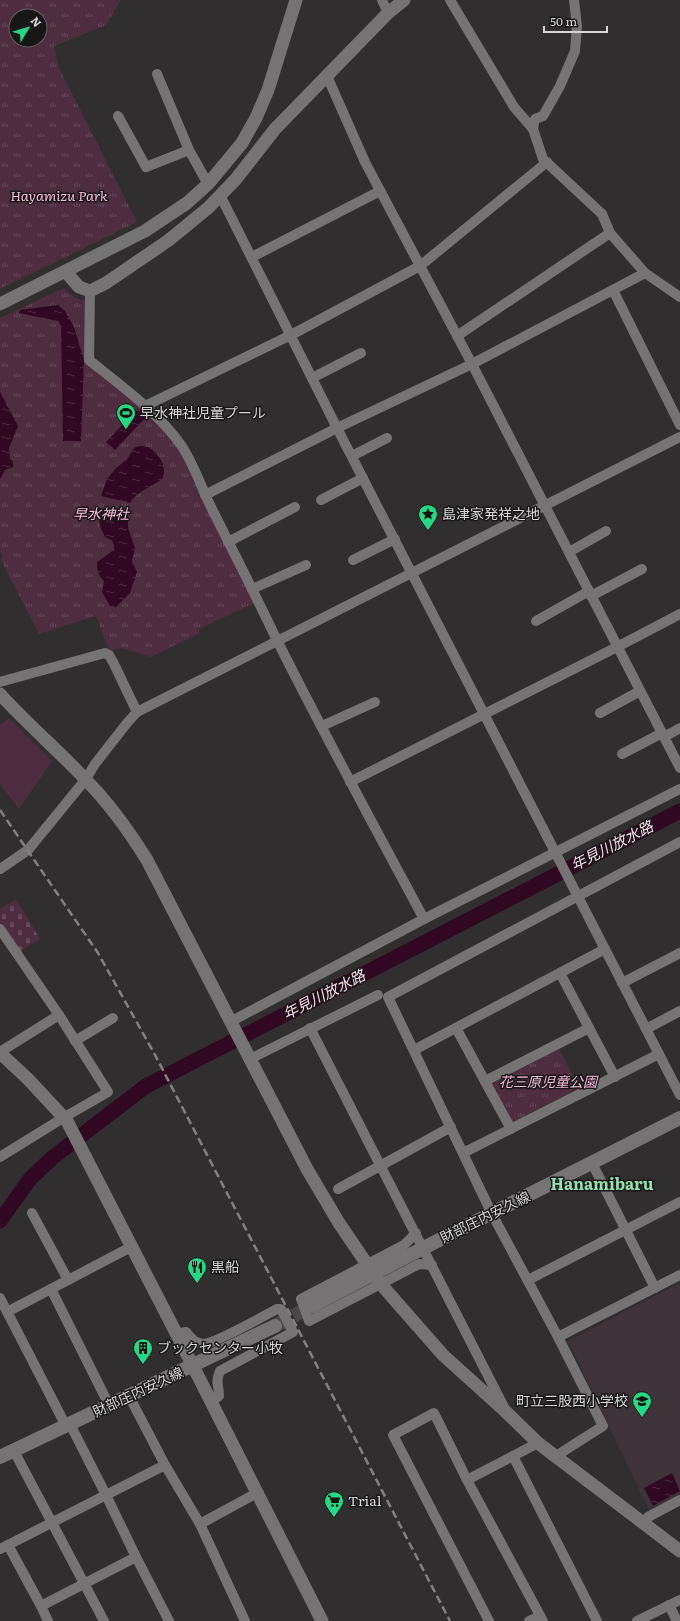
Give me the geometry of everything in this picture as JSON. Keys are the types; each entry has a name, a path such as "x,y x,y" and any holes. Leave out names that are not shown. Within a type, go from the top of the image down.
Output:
{"main road":[{"name":"財部庄内安久線","path":"312,1306 680,1118"},
{"name":"財部庄内安久線","path":"0,1457 275,1326"}],"street":[{"path":"0,304 151,228 187,203 208,184 242,143 256,118 268,90 296,0"},
{"path":"382,0 388,13"},
{"path":"66,272 79,287 90,291 106,283 194,221 236,179 275,129 388,13 404,0"},
{"path":"450,0 514,107 532,128 543,159 602,214 610,232 645,273 680,297"},
{"path":"532,128 535,119 543,116 560,86 575,51 577,26 574,0"},
{"path":"157,74 189,150 208,184"},
{"path":"327,76 365,162 472,364 680,768"},
{"path":"118,116 146,167 189,150"},
{"path":"145,406 291,335 420,266 547,162"},
{"path":"252,257 380,191"},
{"path":"220,195 337,428 680,1095"},
{"path":"457,336 610,232"},
{"path":"206,495 337,428 472,364 645,273"},
{"path":"613,290 680,425"},
{"path":"90,291 89,360 145,406 180,444 190,460 228,542 278,642 350,782 424,920"},
{"path":"312,378 361,353"},
{"path":"0,868 28,850 86,779 95,764 127,723 138,712 545,507 680,437"},
{"path":"352,456 387,438"},
{"path":"321,500 363,478"},
{"path":"228,542 295,507"},
{"path":"569,552 606,531"},
{"path":"353,560 395,539"},
{"path":"252,589 306,565"},
{"path":"536,621 642,569"},
{"path":"350,782 680,614"},
{"path":"0,682 105,653 109,655 114,662 138,712"},
{"path":"600,713 640,691"},
{"path":"0,694 25,722 86,779 129,832 147,860 307,1169 339,1223 371,1270 397,1304 442,1355 505,1410 538,1443 680,1551"},
{"path":"322,726 375,702"},
{"path":"622,754 680,728"},
{"path":"230,1022 424,920 680,789"},
{"path":"556,1456 603,1426 558,1337 492,1214 388,997 680,842"},
{"path":"0,929 59,1015 108,1092 0,1157"},
{"path":"414,1050 605,949"},
{"path":"622,983 680,953"},
{"path":"560,973 615,1077"},
{"path":"248,1056 378,995"},
{"path":"646,1028 680,1012"},
{"path":"59,1015 0,1052 28,1079 65,1119 177,1334 322,1621"},
{"path":"75,1042 113,1018"},
{"path":"310,1028 381,1164 505,1410"},
{"path":"456,1028 511,1129"},
{"path":"485,1081 589,1028"},
{"path":"463,1153 659,1054"},
{"path":"338,1189 381,1164 451,1127"},
{"path":"592,1163 655,1288"},
{"path":"528,1280 680,1202"},
{"path":"32,1213 68,1280"},
{"path":"416,1233 404,1245 301,1299 310,1322 419,1264 432,1265"},
{"path":"7,1312 131,1247"},
{"path":"558,1337 680,1275"},
{"path":"51,1289 109,1405"},
{"path":"0,1298 106,1495 169,1621"},
{"path":"177,1334 186,1332 194,1341 204,1344 215,1341 277,1309 281,1309 293,1332 220,1371 216,1384 219,1396 211,1402"},
{"path":"129,1396 165,1465 200,1524 245,1621"},
{"path":"489,1621 393,1435 434,1413 467,1480 541,1618 529,1621"},
{"path":"467,1480 538,1443"},
{"path":"14,1451 104,1621"},
{"path":"513,1456 597,1621"},
{"path":"48,1621 41,1606 4,1547 165,1465"},
{"path":"200,1524 257,1494"},
{"path":"645,1524 648,1517 680,1500"},
{"path":"41,1606 136,1557"},
{"path":"637,1621 680,1600"},
{"path":"669,1605 677,1621"}],"shaded area":[{"name":"町立三股西小学校","path":"680,1283 680,1495 649,1510 568,1341"}],"green space":[{"name":"Hayamizu Park","path":"0,0 121,0 106,25 54,46 59,68 137,222 0,289"},
{"name":"早水神社","path":"64,288 74,297 88,301 86,356 129,395 178,445 192,470 256,602 199,629 200,633 151,657 122,648 109,651 96,616 39,634 1,560 0,318"},
{"path":"9,718 52,761 19,809 0,784 0,725"},
{"path":"16,899 40,939 19,952 0,924 0,909"},
{"name":"花三原児童公園","path":"559,1049 582,1092 514,1128 491,1084"}],"water":[{"path":"58,305 65,311 74,327 84,360 81,441 63,441 61,326 58,321 19,313 20,310"},
{"path":"0,392 18,426 9,448 10,459 13,461 13,467 5,470 0,479"},
{"name":"早水神社児童プール","path":"138,409 146,417 115,450 106,442"},
{"path":"135,447 148,447 159,456 164,469 163,478 137,495 130,503 101,496 107,479 115,469 127,459"},
{"path":"98,508 128,516 128,528 135,548 132,561 137,572 130,593 116,607 110,606 102,592 104,581 99,575 98,570 97,562 114,550 114,546 112,540 105,537 100,526"},
{"path":"672,1473 680,1491 653,1506 644,1488"}],"waterway":[{"name":"年見川放水路","path":"0,1221 30,1179 52,1158 146,1086 680,811"}],"tunnel":[{"path":"275,1326 312,1306"}],"railway":[{"path":"0,810 98,953 154,1053 450,1621"}],"place":[{"name":"早水神社児童プール","path":"126,430"},
{"name":"島津家発祥之地","path":"428,531"},
{"name":"黒船","path":"197,1284"},
{"name":"ブックセンター小牧","path":"143,1365"},
{"name":"町立三股西小学校","path":"642,1418"},
{"name":"Trial","path":"334,1518"}],"district":[{"name":"Hanamibaru","path":"602,1184"}]}
